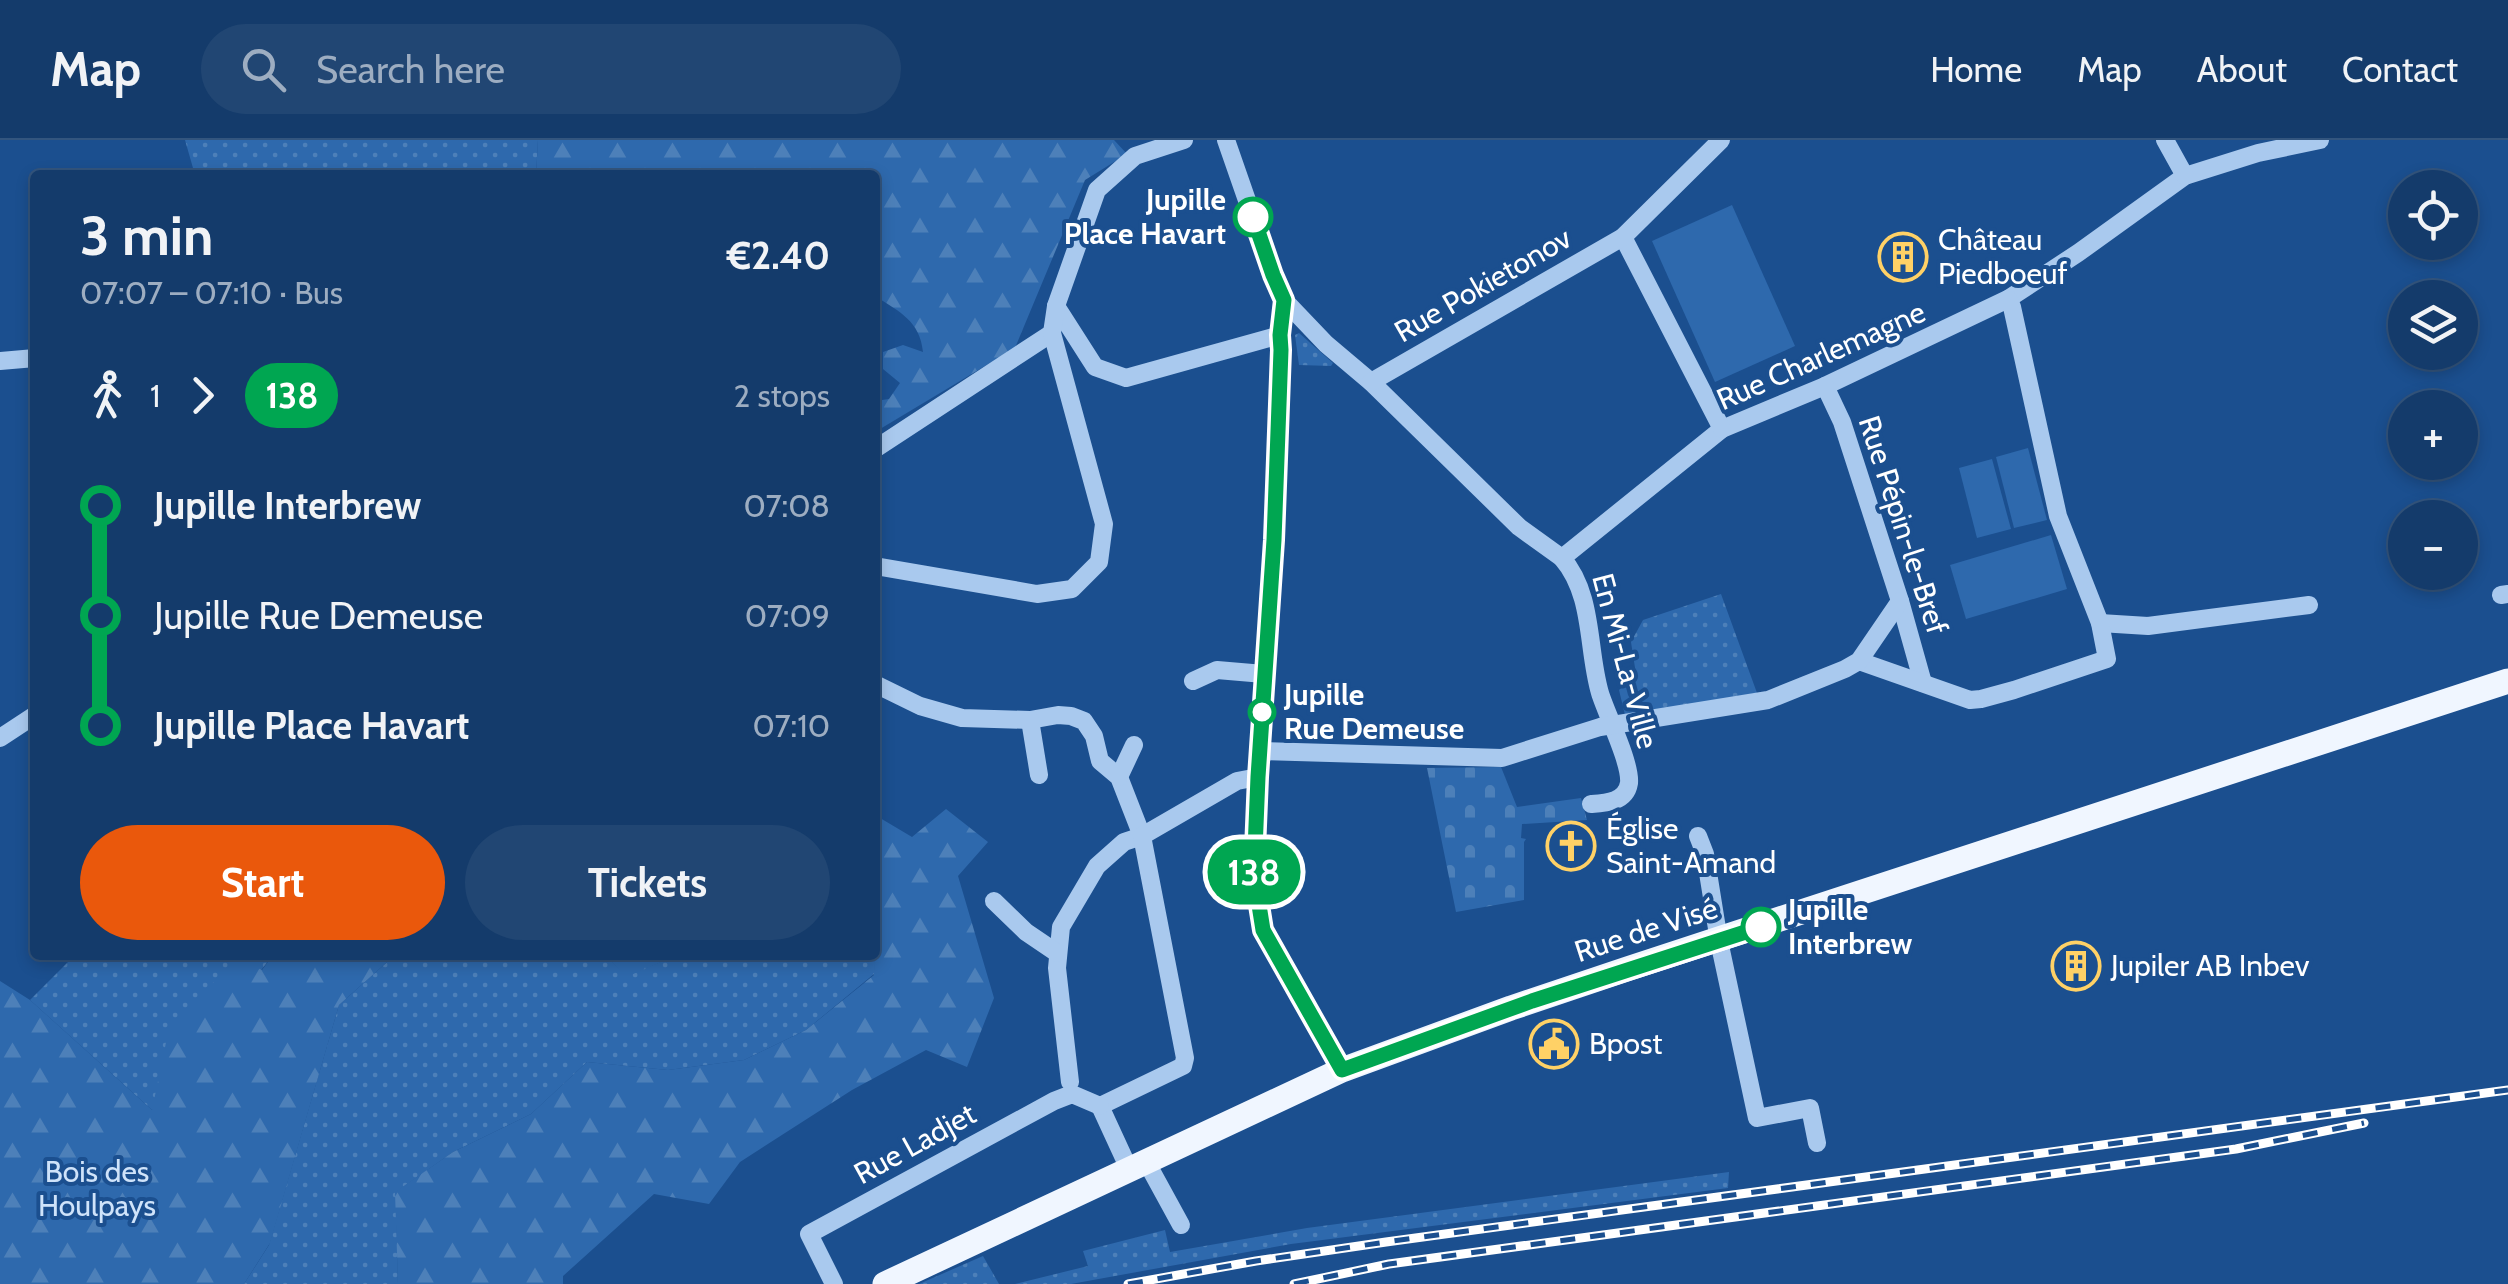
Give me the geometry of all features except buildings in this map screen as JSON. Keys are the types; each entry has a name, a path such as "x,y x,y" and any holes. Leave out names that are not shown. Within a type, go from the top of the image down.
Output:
{"main road":[{"name":"Rue de Visé","path":"885,1284 1342,1070 1522,1004 2508,681"}],"street":[{"path":"880,567 1036,594 1072,589 1099,562 1104,524 1052,332 1056,306 1097,190 1135,156 1184,140"},
{"path":"1226,140 1284,300 1519,527 1562,558"},
{"name":"Rue Pokietonov","path":"1372,382 1623,237 1720,140"},
{"path":"2165,140 2184,176"},
{"name":"Rue Charlemagne","path":"1562,558 1722,429 1825,386 2008,299 2184,176 2320,140"},
{"path":"1623,237 1722,429"},
{"path":"1859,661 1970,700 1981,700 2108,659 2100,623 2058,516 2008,299"},
{"path":"1284,300 1254,874 1263,930 1342,1070"},
{"path":"1056,306 1095,368 1126,378 1280,335"},
{"path":"880,445 1052,332"},
{"path":"0,361 30,358"},
{"name":"Rue Pépin-le-Bref","path":"1825,386 1842,422 1923,683"},
{"name":"En Mi-La-Ville","path":"1562,558 1574,572 1587,617 1600,692 1631,785 1614,802 1591,804"},
{"path":"1260,751 1502,758 1600,727 1768,700 1859,661 1900,601"},
{"path":"2100,623 2148,626 2308,605"},
{"path":"1193,680 1217,670 1264,674"},
{"path":"880,686 920,706 962,718 1030,720 1072,716 1084,721 1094,736 1100,761 1119,777 1142,836 1185,1058 1183,1066 1100,1106 1181,1225"},
{"path":"0,738 30,717"},
{"path":"1030,720 1039,776"},
{"path":"1119,777 1134,745"},
{"path":"1070,1082 1057,968 1061,928 1097,866 1124,842 1142,836 1237,782 1258,777"},
{"path":"1698,836 1705,854 1719,941 1757,1118 1810,1108 1818,1143"},
{"path":"994,901 1026,932 1058,953"},
{"name":"Rue Ladjet","path":"834,1284 809,1234 1054,1101 1072,1094 1100,1106"}],"green space":[{"path":"185,140 538,140 536,170 194,170"},
{"path":"538,140 1114,140 1127,154 1085,180 1015,348 880,429 880,400 889,399 900,383 883,369 883,352 903,345 923,352 913,325 880,299 880,170 536,170"},
{"path":"1732,205 1795,346 1715,382 1652,241"},
{"path":"1299,333 1333,363 1331,366 1299,365 1295,335"},
{"path":"2028,448 2047,520 2014,528 1996,457"},
{"path":"1992,459 2011,529 1977,538 1959,468"},
{"path":"2051,535 2067,589 1966,619 1950,565"},
{"path":"1721,594 1757,693 1625,715 1619,690 1636,674 1631,642 1643,620"},
{"path":"1501,767 1517,807 1581,798 1587,820 1522,824 1521,838 1526,839 1524,900 1456,912 1427,768"},
{"path":"946,809 988,842 958,876 994,998 967,1067 926,1050 852,1090 740,1162 709,1204 654,1194 563,1276 563,1284 398,1284 395,1192 453,1152 531,1114 587,1062 668,1070 744,1060 806,1030 874,975 874,960 880,960 880,818 912,837"},
{"path":"70,960 269,960 152,1110 30,1000"},
{"name":"Bois des Houlpays","path":"235,960 262,970 269,960 389,960 339,1005 270,1243 244,1284 0,1284 0,981 30,1000 152,1110 169,1028"},
{"path":"389,960 610,960 626,976 666,960 875,960 874,974 806,1030 744,1060 668,1070 587,1062 531,1114 453,1152 396,1192 398,1284 244,1284 269,1245 339,1005"},
{"path":"610,960 666,960 626,977"},
{"path":"1729,1172 1728,1188 1291,1244 1071,1284 1015,1284 1088,1266 1083,1251 1165,1230 1170,1252 1307,1228"},
{"path":"983,1256 999,1284 919,1284"}],"railway":[{"path":"1128,1284 1386,1242 2508,1090"},
{"path":"1294,1284 1389,1264 2236,1149 2364,1123"}],"bus line":[{"name":"138","path":"1253,217 1284,300 1254,874 1263,930 1342,1070 1532,1001 1761,927"}],"place":[{"name":"Jupille Place Havart","path":"1253,217"},
{"name":"Château Piedboeuf","path":"1903,257"},
{"name":"Jupille Rue Demeuse","path":"1262,712"},
{"name":"Église Saint-Amand","path":"1571,846"},
{"name":"Jupille Interbrew","path":"1761,927"},
{"name":"Jupiler AB Inbev","path":"2076,966"},
{"name":"Bpost","path":"1554,1044"}]}
